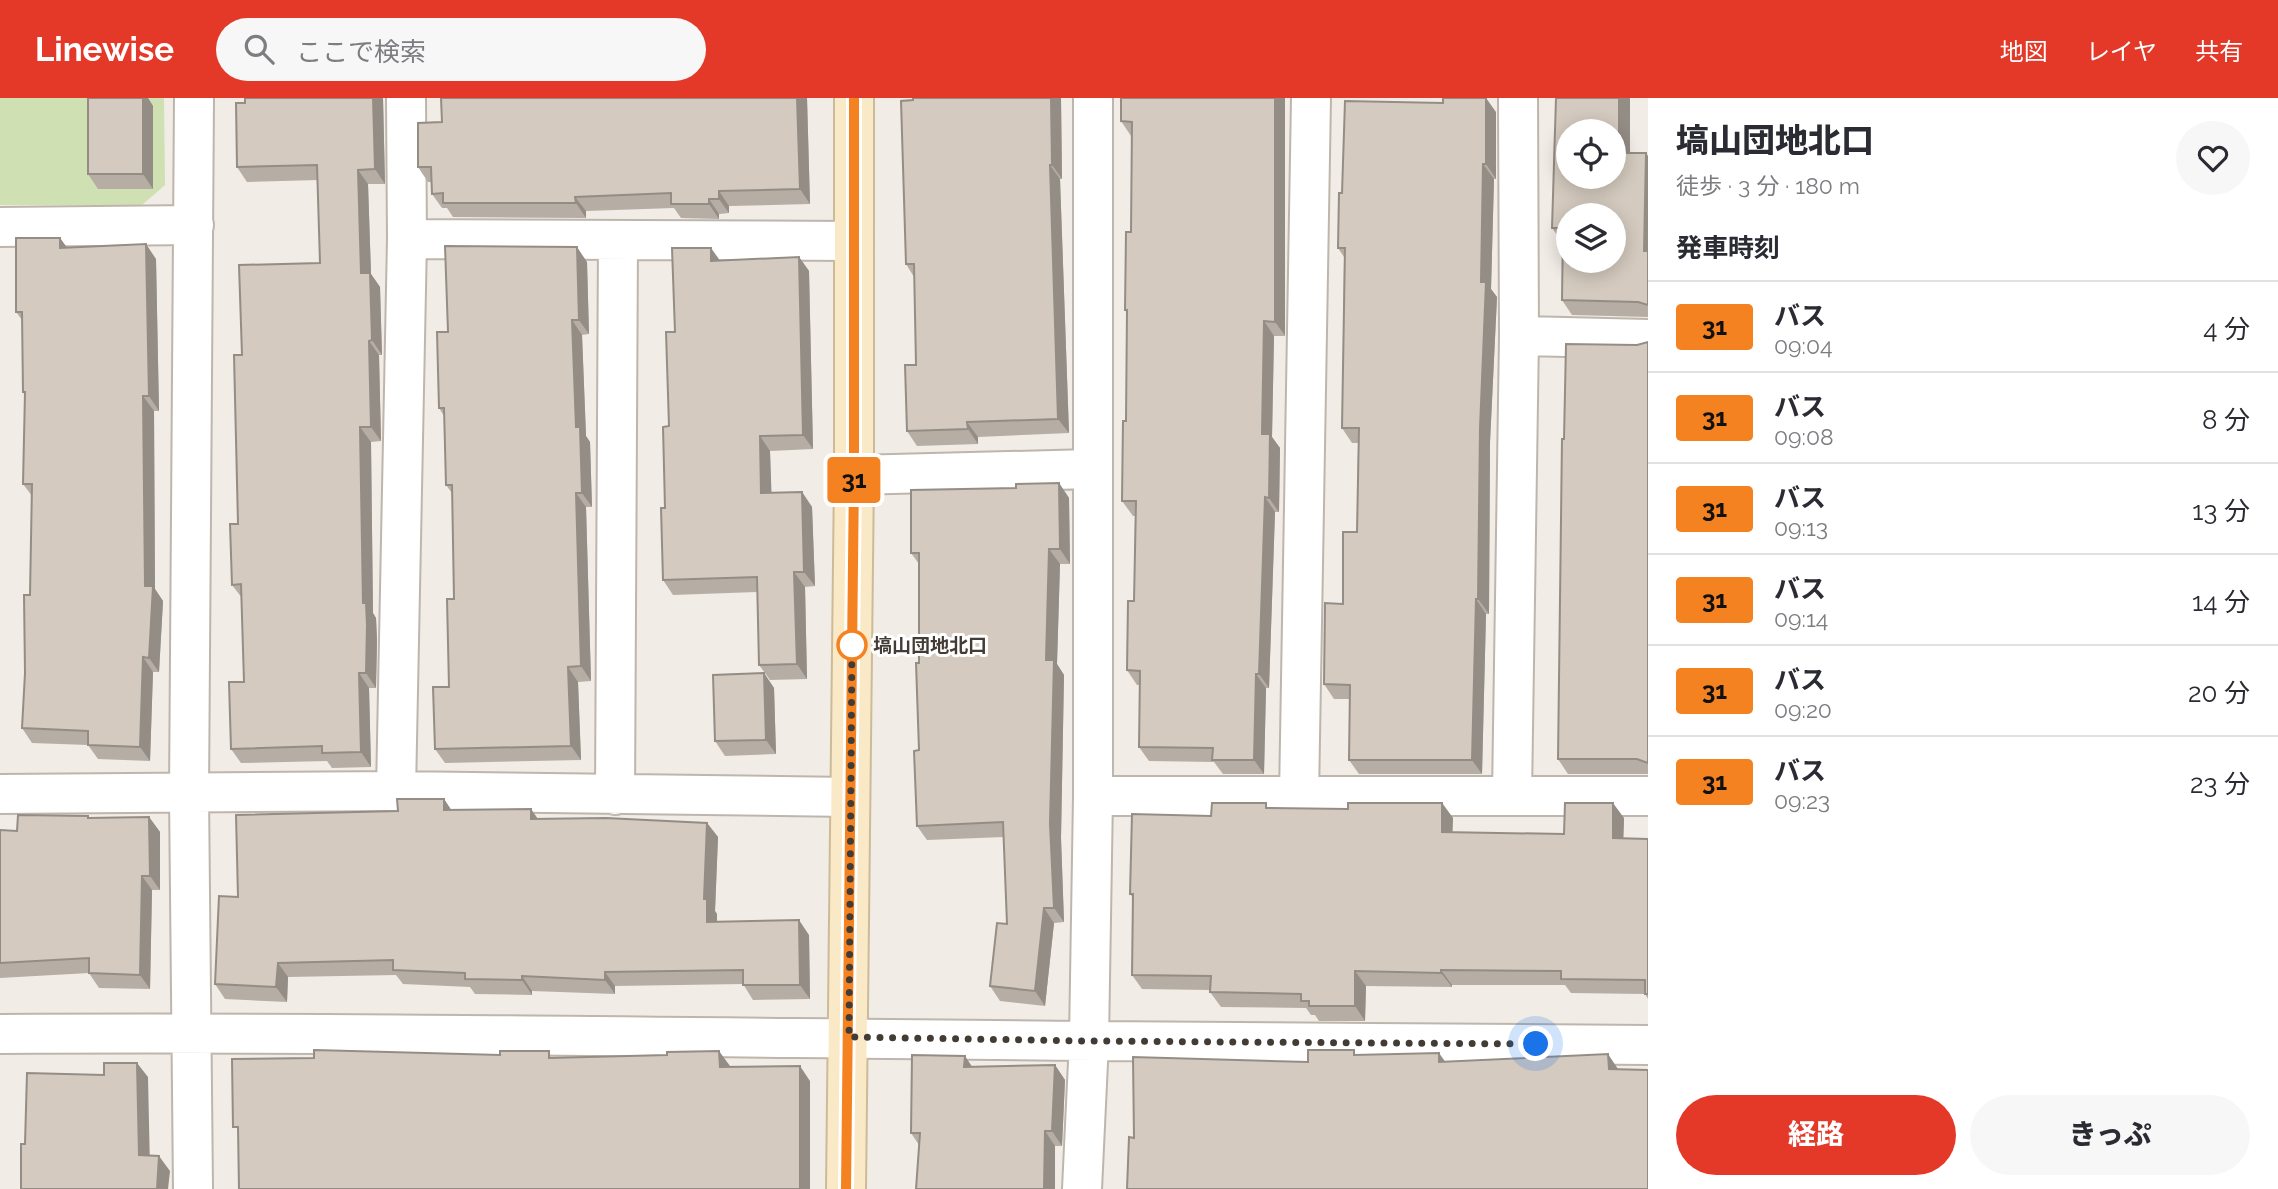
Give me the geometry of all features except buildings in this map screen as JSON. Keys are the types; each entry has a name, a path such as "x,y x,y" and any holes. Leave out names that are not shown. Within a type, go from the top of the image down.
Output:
{"street":[{"path":"193,1189 189,794 194,98"},
{"path":"396,791 407,239 407,98"},
{"path":"846,1189 854,475 854,98"},
{"path":"1082,1189 1089,1041 1093,796 1093,98"},
{"path":"1299,797 1311,98"},
{"path":"1512,795 1519,336 1518,98"},
{"path":"0,227 194,225"},
{"path":"407,239 854,241"},
{"path":"615,795 618,241"},
{"path":"1519,336 1648,339"},
{"path":"854,475 1091,468"},
{"path":"0,794 396,791 850,797"},
{"path":"1093,796 1648,796"},
{"path":"0,1034 849,1037 1648,1045"}],"green space":[{"path":"0,98 164,98 165,185 142,205 0,205"}],"bus line":[{"name":"31","path":"846,1189 854,475 854,98"}],"place":[{"name":"塙山団地北口","path":"852,645"}],"route":[{"path":"852,645 852,636 849,1037 1536,1044"}]}
